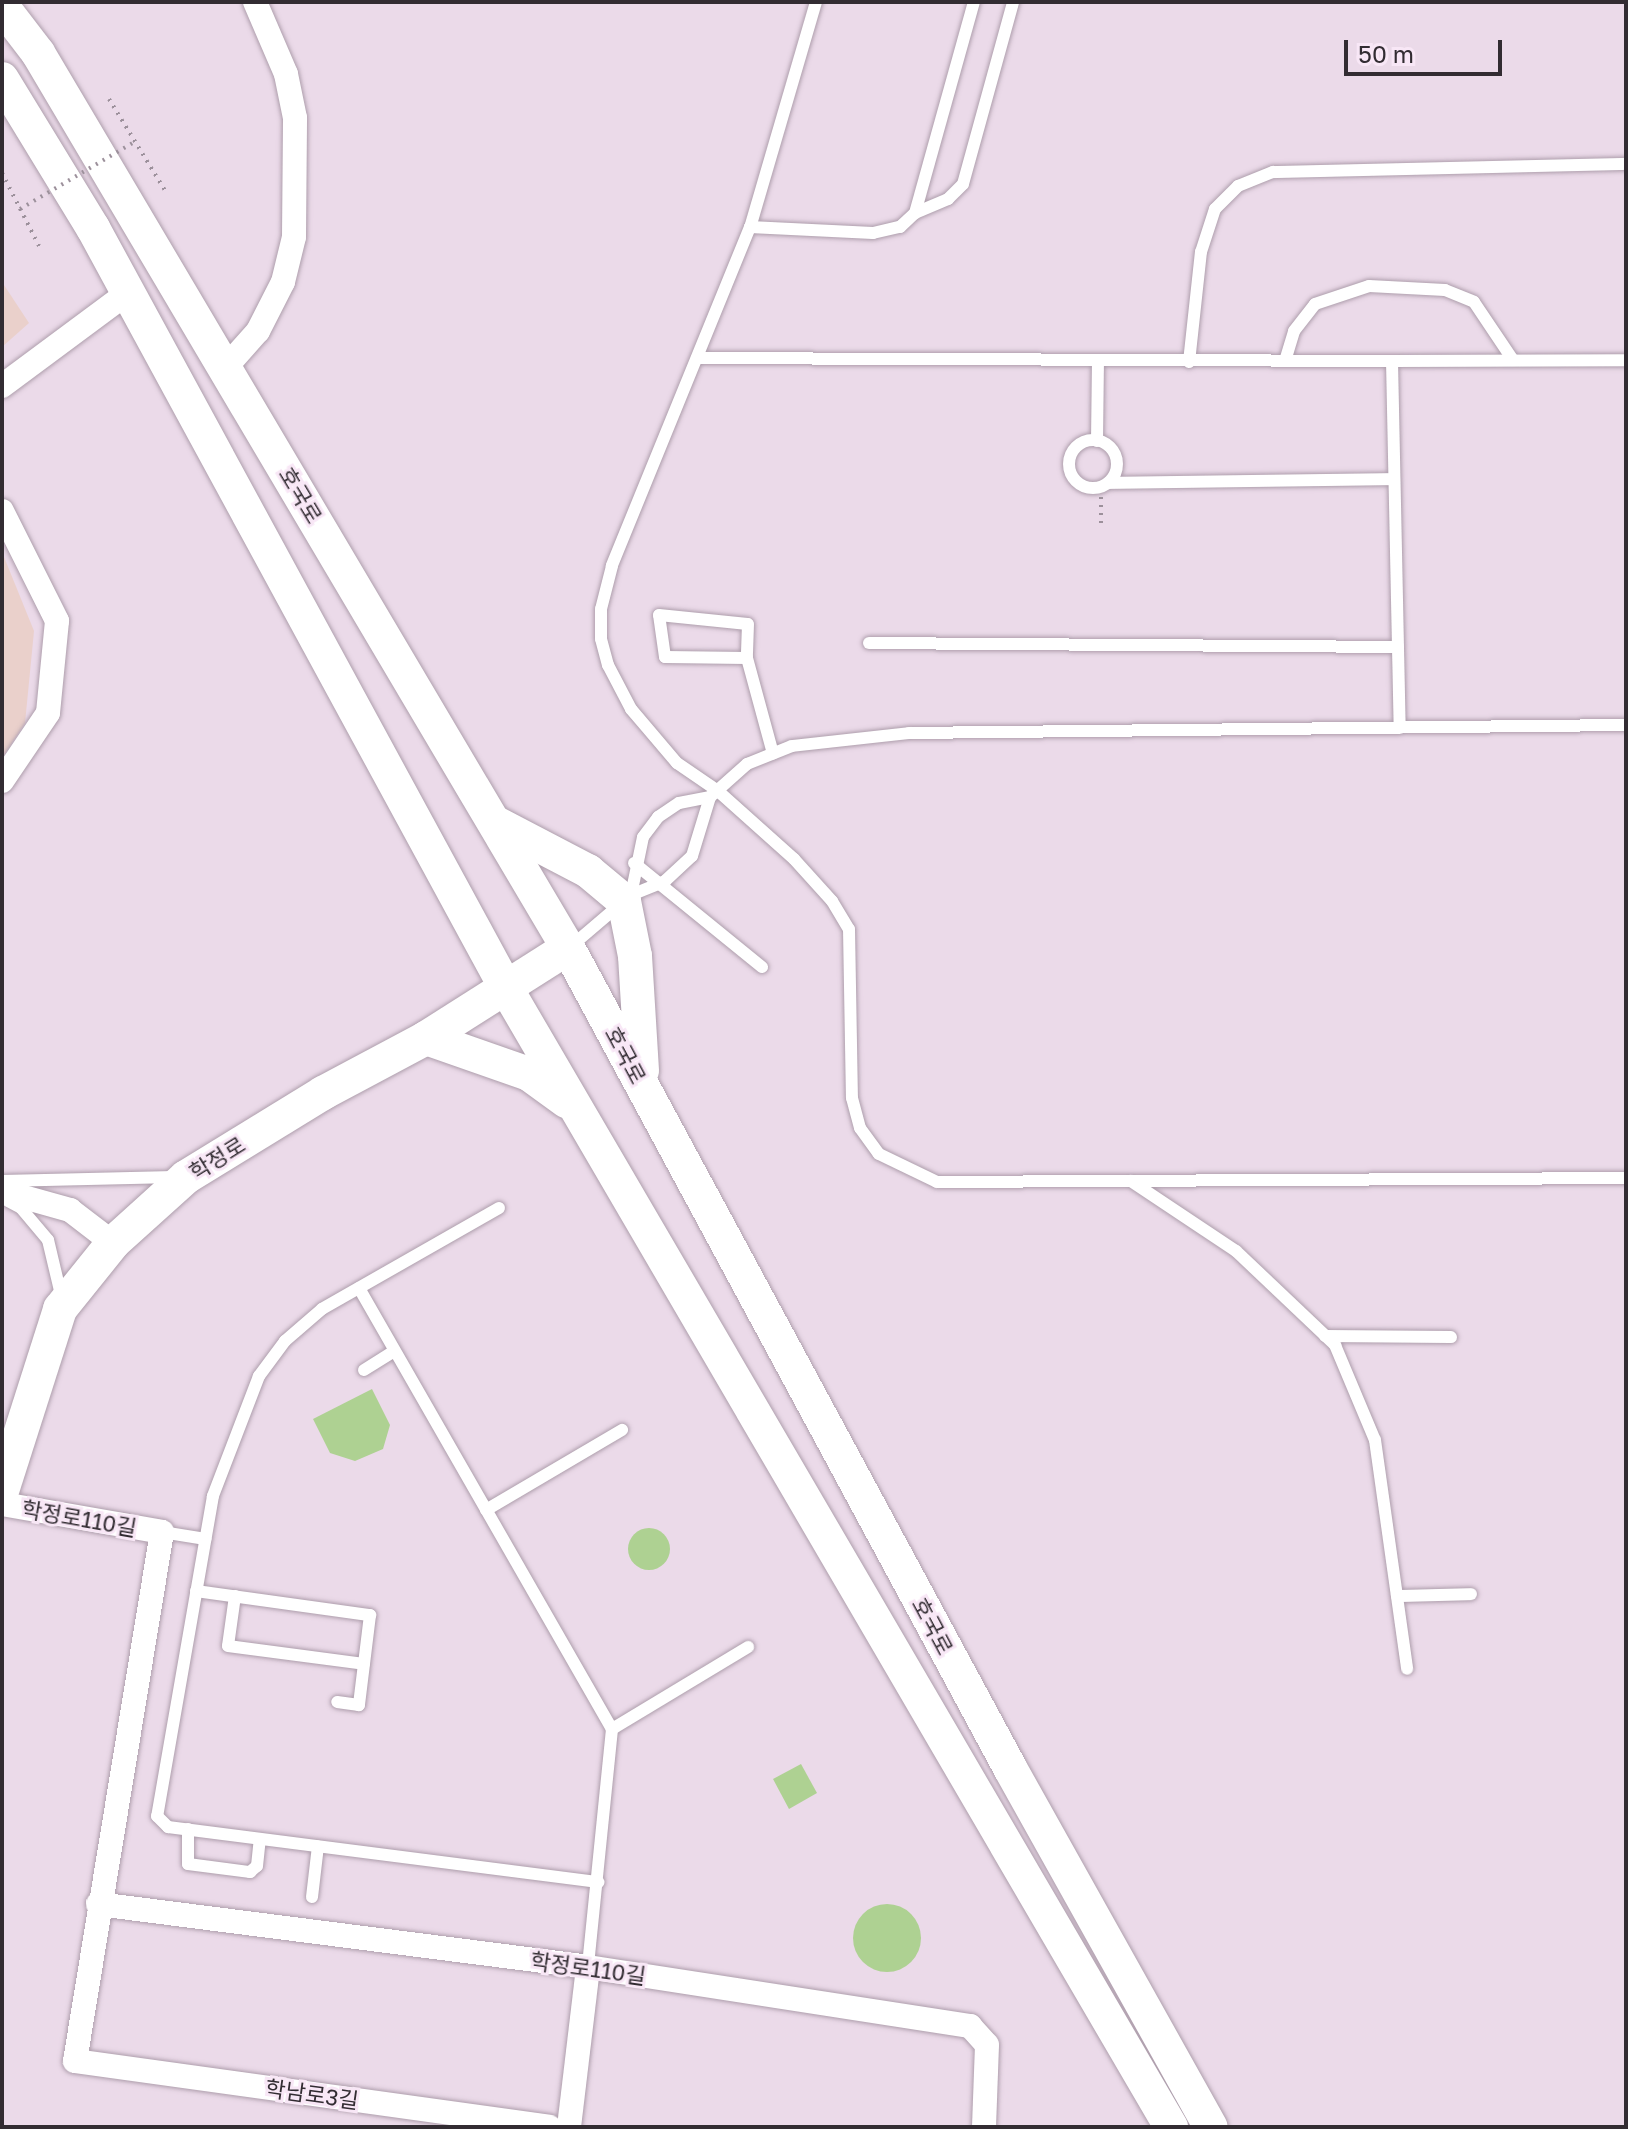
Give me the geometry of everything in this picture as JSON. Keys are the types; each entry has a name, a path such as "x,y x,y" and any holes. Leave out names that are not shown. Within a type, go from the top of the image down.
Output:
{"main road":[{"name":"호국로","path":"2,6 38,53 568,948 1002,1754 1211,2127"},
{"name":"호국로","path":"2,79 127,293 506,988 1171,2127"},
{"path":"495,822 588,871 627,898 635,956 643,1087"},
{"name":"학정로","path":"2,1491 60,1309 113,1243 186,1177 323,1093 426,1038 568,948"},
{"path":"426,1038 529,1074 558,1091 592,1132"}],"street":[{"path":"226,367 258,331 283,282 294,237 295,118 286,74 255,2"},
{"path":"2,386 127,293"},
{"path":"2,511 57,621 48,713 2,781"},
{"path":"2,1191 70,1210 113,1243"},
{"name":"학정로110길","path":"2,1504 162,1532 98,1904 75,2061"},
{"name":"학정로110길","path":"98,1904 588,1967 970,2026 987,2045 984,2127"},
{"path":"569,2127 588,1967"},
{"name":"학남로3길","path":"75,2061 549,2127"}],"lane":[{"path":"816,2 750,227 612,566 601,609 601,639 608,665 631,709 677,763 794,859 849,929 852,1098 860,1128 879,1154 937,1182 1626,1178"},
{"path":"915,213 974,2"},
{"path":"750,227 873,233 900,227 915,213 948,199 963,184 1013,2"},
{"path":"1189,362 1201,252 1215,209 1238,186 1273,172 1626,164"},
{"path":"1285,361 1294,331 1315,304 1369,286 1445,290 1474,302 1513,360"},
{"path":"697,358 1098,362 1626,360"},
{"path":"1392,361 1400,728"},
{"path":"1097,441 1098,362"},
{"path":"1104,484 1117,462 1111,448 1097,441 1076,447 1070,470 1085,487 1104,484 1394,479"},
{"path":"747,658 665,657 659,615 748,624 747,658 773,754"},
{"path":"869,643 1398,647"},
{"path":"627,898 643,837 658,817 679,803 714,794 747,764 792,746 909,733 1626,725"},
{"path":"568,948 627,898 657,884 692,856 714,794"},
{"path":"634,863 762,967"},
{"path":"2,1181 186,1177"},
{"path":"1131,1181 1236,1251 1335,1345 1375,1440 1407,1669"},
{"path":"2,1198 21,1208 48,1240 61,1279 60,1309"},
{"path":"499,1208 322,1309 285,1341 259,1376 213,1496 157,1816 168,1827 598,1882"},
{"path":"359,1288 612,1729 588,1967"},
{"path":"1325,1336 1451,1337"},
{"path":"364,1370 395,1351"},
{"path":"486,1510 622,1430"},
{"path":"162,1532 205,1539"},
{"path":"196,1591 370,1615 359,1705 337,1702"},
{"path":"1397,1596 1471,1594"},
{"path":"235,1596 228,1646 364,1664"},
{"path":"612,1729 748,1647"},
{"path":"188,1829 188,1864 250,1872 257,1866 260,1839"},
{"path":"312,1897 318,1846"}],"path":[{"path":"109,99 166,192"},
{"path":"20,209 136,141"},
{"path":"2,173 39,246"},
{"path":"1101,528 1104,484"}],"shaded area":[{"path":"2,282 29,323 2,347"},
{"path":"2,552 34,631 25,723 2,758"}],"green space":[{"path":"372,1389 390,1425 383,1449 355,1461 330,1453 313,1419"},
{"path":"649,1528 664,1534 670,1549 664,1564 649,1570 634,1564 628,1549 634,1534"},
{"path":"801,1764 817,1793 789,1809 773,1779"},
{"path":"887,1904 911,1914 921,1938 911,1962 887,1972 863,1962 853,1938 863,1914"}]}
